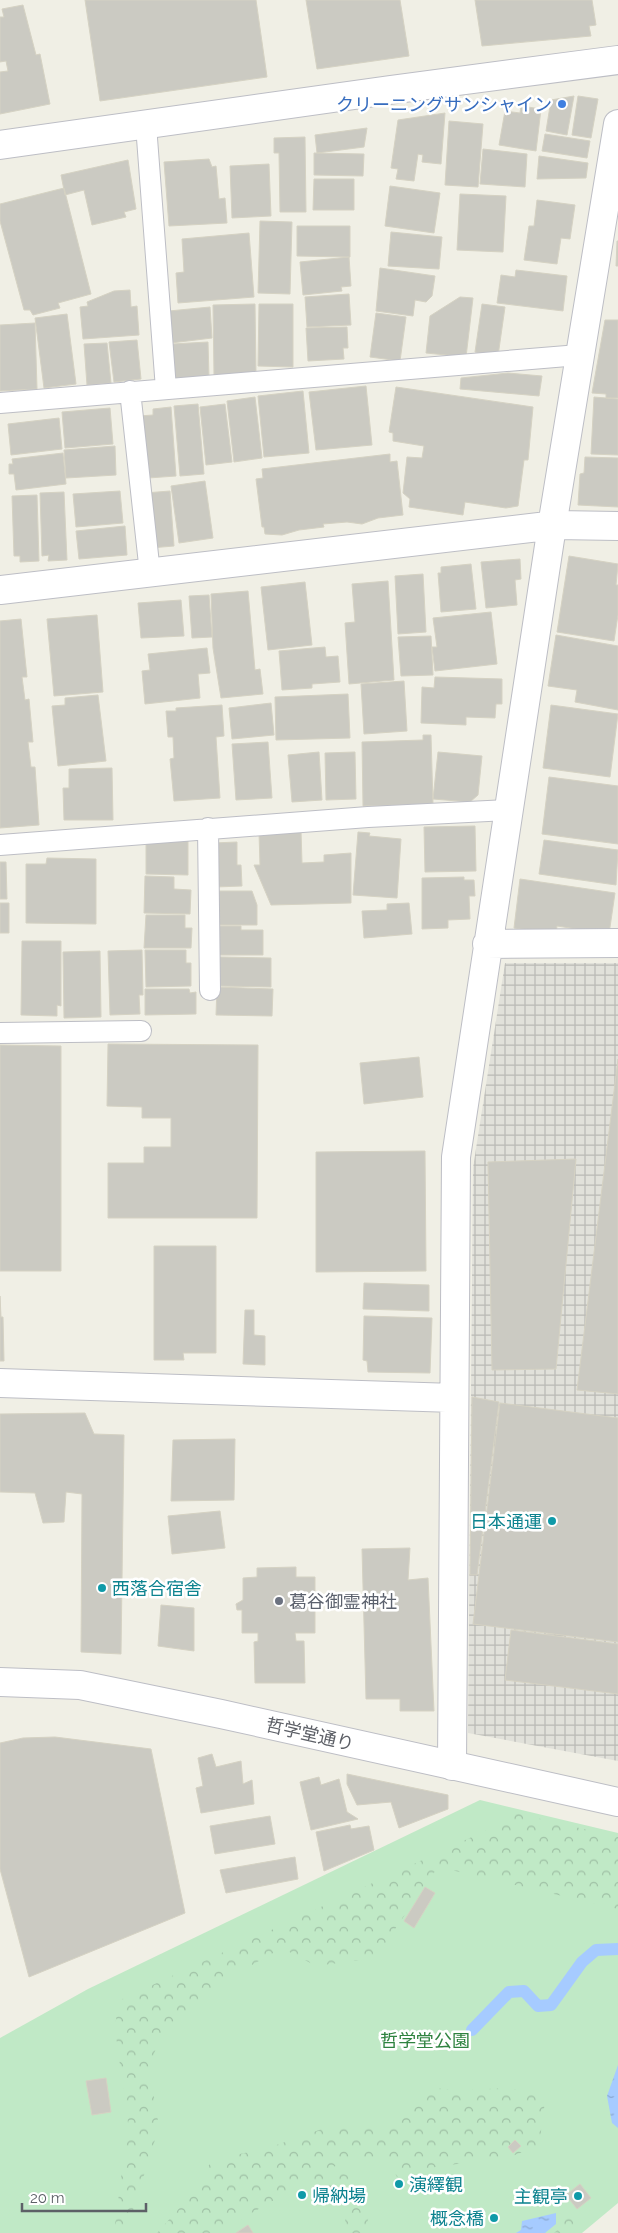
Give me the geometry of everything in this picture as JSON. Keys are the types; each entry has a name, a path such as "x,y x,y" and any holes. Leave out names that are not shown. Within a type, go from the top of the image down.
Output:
{"street":[{"path":"0,146 146,124 618,60"},
{"path":"452,1766 456,1157 487,944 579,355 609,224 618,124"},
{"path":"0,590 413,540 552,526 618,526"},
{"path":"487,944 618,943"},
{"path":"0,1383 454,1398"},
{"name":"哲学堂通り","path":"0,1682 80,1685 221,1714 618,1802"}],"lane":[{"path":"146,124 166,389"},
{"path":"0,403 579,355"},
{"path":"130,391 150,573"},
{"path":"0,845 208,828 508,810"},
{"path":"208,828 210,990"},
{"path":"0,1033 141,1031"}],"shaded area":[{"path":"505,963 618,963 618,1761 468,1733 473,1168"}],"green space":[{"name":"哲学堂公園","path":"480,1800 618,1833 618,2203 582,2233 0,2233 0,2038 88,1989"},
{"path":"511,1812 618,1837 618,1909 438,1867 375,1958 316,1966 282,1948 220,1983 157,2046 149,2067 159,2127 126,2233 114,2233 128,2123 115,2029 118,2001 502,1823"},
{"path":"431,2088 464,2090 508,2088 546,2094 539,2146 504,2159 439,2166 397,2177 384,2154 328,2168 352,2177 361,2186 370,2213 364,2233 346,2233 345,2217 314,2182 308,2180 218,2233 157,2233 191,2195 212,2160 268,2148 336,2124 366,2128 388,2123 419,2102"},
{"path":"563,2198 583,2225 574,2233 554,2233 564,2224"}],"water":[{"path":"618,2065 618,2128 612,2123 607,2096"},
{"path":"556,2213 556,2224 545,2233 516,2233 521,2230 522,2221"}],"building":[{"path":"85,0 256,0 267,77 100,101"},
{"path":"306,0 400,0 409,56 317,69"},
{"path":"475,0 592,0 596,25 589,26 591,36 482,46"},
{"path":"23,5 36,55 40,54 50,104 0,114 0,72 8,71 6,61 0,62 0,17 4,17 2,9"},
{"path":"574,96 567,135 546,131 551,100"},
{"path":"578,96 598,99 591,138 572,135"},
{"path":"521,106 541,109 536,151 499,145 505,111 520,113"},
{"path":"445,113 441,164 422,162 423,155 418,154 414,181 396,179 398,169 391,168 398,120"},
{"path":"449,121 483,124 478,187 445,185"},
{"path":"367,128 364,147 317,153 315,135"},
{"path":"545,134 590,141 587,158 542,151"},
{"path":"305,137 306,212 280,212 279,153 274,153 274,138"},
{"path":"483,149 527,154 525,187 480,184"},
{"path":"314,153 364,154 363,176 314,175"},
{"path":"539,156 588,163 586,178 537,179"},
{"path":"209,159 212,167 216,166 219,199 225,198 227,223 169,226 164,162"},
{"path":"128,160 136,209 124,212 126,217 92,225 84,190 65,195 61,175"},
{"path":"269,164 271,216 232,218 230,166"},
{"path":"314,179 354,179 354,210 313,210"},
{"path":"390,186 440,193 434,233 385,226"},
{"path":"64,188 91,294 58,303 60,308 33,315 30,310 24,310 0,221 0,204"},
{"path":"460,194 506,196 503,252 457,250"},
{"path":"537,200 575,205 570,239 561,238 557,264 524,260 529,226 534,226"},
{"path":"260,221 292,222 290,294 258,293"},
{"path":"297,226 350,226 350,257 297,256"},
{"path":"391,232 442,237 439,269 388,266"},
{"path":"249,233 254,297 178,303 176,273 184,272 182,239"},
{"path":"617,241 618,266 616,266"},
{"path":"349,257 351,286 341,287 342,291 303,295 300,262"},
{"path":"380,268 435,276 432,296 426,302 415,300 413,316 376,311"},
{"path":"516,270 567,276 563,311 497,303 501,275 515,277"},
{"path":"130,290 131,307 137,306 139,335 83,339 80,307 88,306 87,302 114,291"},
{"path":"349,294 351,325 307,327 305,297"},
{"path":"460,297 473,298 466,357 426,353 430,316"},
{"path":"255,304 256,375 214,375 213,305"},
{"path":"259,304 293,304 293,367 258,366"},
{"path":"482,304 505,307 498,356 475,352"},
{"path":"210,307 212,338 171,343 169,311"},
{"path":"376,313 406,317 400,361 370,357"},
{"path":"67,314 76,384 44,388 35,318"},
{"path":"605,320 618,320 618,398 606,398 606,394 592,393"},
{"path":"35,323 37,389 0,391 0,325"},
{"path":"347,327 348,348 343,348 344,359 308,361 306,328"},
{"path":"137,340 141,379 114,382 109,342"},
{"path":"208,342 209,377 174,378 172,344"},
{"path":"107,343 111,383 87,385 84,344"},
{"path":"508,373 542,376 539,396 460,389 461,378"},
{"path":"366,386 372,445 316,450 309,392"},
{"path":"396,387 533,407 528,460 524,460 518,506 506,508 465,502 463,515 409,507 410,499 403,493 407,457 422,458 424,446 393,441 393,433 389,432"},
{"path":"303,391 309,453 264,457 258,396"},
{"path":"255,397 262,458 234,462 227,401"},
{"path":"594,397 618,399 618,455 591,454"},
{"path":"198,404 204,474 180,476 174,406"},
{"path":"225,404 232,462 206,465 200,407"},
{"path":"171,407 176,476 148,478 139,416 153,415 153,409"},
{"path":"110,408 113,444 65,448 62,412"},
{"path":"59,418 62,449 11,455 8,424"},
{"path":"115,446 116,475 66,478 64,450"},
{"path":"63,453 66,484 16,490 14,474 9,474 9,464 13,464 12,459"},
{"path":"390,454 390,462 397,461 403,515 378,518 362,524 347,522 323,524 324,527 299,530 282,535 265,534 264,527 262,527 256,479 263,478 262,469"},
{"path":"585,457 618,458 618,507 578,505 580,474 584,473"},
{"path":"205,481 213,538 179,543 171,486"},
{"path":"120,491 123,523 76,527 73,494"},
{"path":"170,491 174,546 150,548 145,493"},
{"path":"64,492 67,560 48,561 49,555 42,556 40,493"},
{"path":"37,495 39,561 20,562 20,556 14,556 12,496"},
{"path":"125,526 127,555 79,559 76,531"},
{"path":"569,556 618,564 616,585 618,585 618,615 614,641 557,632"},
{"path":"520,559 521,579 515,580 517,605 486,608 481,562"},
{"path":"471,564 476,609 441,612 438,573 441,573 441,567"},
{"path":"423,574 426,632 398,634 395,576"},
{"path":"388,581 394,680 349,684 345,623 355,622 352,584"},
{"path":"305,582 312,645 268,650 261,587"},
{"path":"248,591 255,670 260,669 263,694 221,698 213,648 211,594"},
{"path":"209,595 212,637 192,638 189,596"},
{"path":"181,600 184,636 141,638 138,603"},
{"path":"491,612 497,664 435,671 432,647 437,647 433,618"},
{"path":"97,615 103,692 54,696 47,619"},
{"path":"21,619 27,677 22,677 25,700 29,699 33,742 28,742 31,767 35,767 39,825 0,828 0,621"},
{"path":"556,635 618,646 618,710 575,702 577,690 548,686"},
{"path":"431,636 433,675 401,676 398,637"},
{"path":"325,647 326,657 338,656 340,682 312,684 312,688 282,690 279,651"},
{"path":"207,648 210,673 198,674 200,698 145,704 142,671 150,670 148,654"},
{"path":"435,677 502,679 502,704 496,704 495,718 466,717 466,725 421,723 422,687 434,688"},
{"path":"404,681 407,731 364,734 361,684"},
{"path":"348,694 350,738 276,740 275,697"},
{"path":"98,695 106,761 58,766 52,706 65,705 65,698"},
{"path":"271,703 274,735 232,739 229,708"},
{"path":"222,705 224,736 216,737 220,798 174,801 170,759 174,758 173,737 168,737 166,711 176,711 176,708"},
{"path":"551,705 618,714 610,777 543,768"},
{"path":"423,735 431,735 433,804 363,806 362,742 423,740"},
{"path":"268,742 272,798 236,800 232,744"},
{"path":"319,752 322,800 292,802 288,755"},
{"path":"355,752 356,799 326,800 325,753"},
{"path":"438,752 482,756 478,795 470,802 433,799"},
{"path":"112,768 113,820 64,820 63,788 69,788 69,769"},
{"path":"549,777 618,786 618,844 542,834"},
{"path":"475,826 476,871 425,872 424,827"},
{"path":"301,831 302,863 324,862 324,855 351,853 351,903 271,905 254,865 260,865 259,832"},
{"path":"358,832 370,833 369,836 401,839 397,898 353,895"},
{"path":"146,840 188,841 188,875 146,874"},
{"path":"544,840 618,850 616,885 539,874"},
{"path":"237,842 237,865 241,865 242,886 215,887 213,843"},
{"path":"47,858 96,859 96,924 26,923 26,864 46,864"},
{"path":"0,862 6,862 7,899 0,899"},
{"path":"145,876 174,877 174,889 191,890 190,914 144,913"},
{"path":"464,877 464,880 474,880 475,896 469,896 470,919 448,920 448,928 422,929 422,878"},
{"path":"520,879 615,893 609,934 557,926 556,934 514,928"},
{"path":"217,891 252,891 257,905 257,925 217,925"},
{"path":"0,903 9,903 9,933 0,933"},
{"path":"409,903 412,934 364,938 362,911 387,910 387,904"},
{"path":"146,915 185,915 185,928 192,928 191,948 144,948"},
{"path":"217,926 241,926 241,930 263,930 263,955 216,955"},
{"path":"22,941 61,941 61,1006 57,1005 57,1016 21,1015"},
{"path":"142,950 143,995 139,995 140,1014 110,1015 108,951"},
{"path":"145,950 186,950 186,963 191,963 191,986 146,987"},
{"path":"100,951 101,1017 64,1018 63,952"},
{"path":"220,957 271,958 271,987 220,986"},
{"path":"217,987 273,989 272,1016 216,1015"},
{"path":"145,989 189,989 190,993 196,992 196,1014 145,1015"},
{"path":"108,1044 258,1045 257,1218 108,1218 108,1163 144,1163 144,1147 171,1147 171,1118 142,1118 142,1107 107,1106"},
{"path":"0,1045 61,1046 61,1271 0,1271"},
{"path":"419,1057 423,1097 364,1104 360,1063"},
{"path":"618,1059 618,1394 577,1390"},
{"path":"425,1151 426,1271 316,1272 316,1152"},
{"path":"576,1159 556,1369 492,1370 488,1162"},
{"path":"154,1246 216,1246 216,1353 183,1353 184,1360 154,1360"},
{"path":"364,1283 429,1285 429,1311 363,1309"},
{"path":"0,1296 1,1317 3,1317 4,1361 0,1361"},
{"path":"245,1310 254,1310 254,1335 265,1336 265,1365 243,1364"},
{"path":"364,1316 432,1318 430,1373 368,1372 367,1361 363,1360"},
{"path":"472,1397 499,1402 477,1575 470,1575"},
{"name":"日本通運","path":"500,1403 618,1418 618,1642 473,1624"},
{"name":"西落合宿舎","path":"85,1413 94,1434 124,1435 121,1654 81,1652 82,1494 66,1492 64,1522 43,1523 35,1493 0,1492 0,1414"},
{"path":"235,1439 234,1500 171,1501 173,1440"},
{"path":"220,1511 225,1548 172,1554 168,1516"},
{"path":"410,1548 408,1580 428,1578 434,1711 400,1711 400,1699 366,1699 362,1549"},
{"path":"296,1567 296,1577 315,1577 315,1633 295,1633 296,1641 304,1641 305,1683 255,1683 254,1642 258,1641 258,1633 242,1633 242,1610 237,1610 236,1604 243,1600 243,1578 257,1577 257,1568"},
{"path":"161,1605 194,1608 194,1651 158,1646"},
{"path":"511,1630 618,1644 618,1694 505,1680"},
{"path":"55,1737 151,1749 185,1913 29,1977 0,1869 0,1743 23,1738"},
{"path":"212,1754 216,1767 241,1761 243,1784 252,1780 254,1804 201,1813 196,1788 203,1786 198,1758"},
{"path":"347,1774 448,1795 448,1809 399,1828 391,1802 357,1805 347,1784"},
{"path":"319,1777 321,1785 339,1779 347,1812 358,1819 311,1830 300,1782"},
{"path":"270,1816 275,1844 215,1854 210,1826"},
{"path":"350,1825 351,1829 369,1826 374,1850 324,1871 316,1832"},
{"path":"295,1857 298,1879 226,1893 220,1870"},
{"path":"425,1887 435,1893 414,1928 404,1921"},
{"path":"106,2078 111,2112 92,2115 86,2081"},
{"path":"515,2140 521,2146 513,2153 508,2147"},
{"name":"主観亭","path":"580,2184 591,2198 577,2209 566,2195"},
{"path":"248,2225 253,2233 236,2233"}],"waterway":[{"path":"472,2030 509,1992 524,1991 538,2006 551,2005 582,1962 596,1950 618,1949"}],"place":[{"name":"クリーニングサンシャイン","path":"562,104"},
{"name":"日本通運","path":"552,1521"},
{"name":"西落合宿舎","path":"102,1588"},
{"name":"葛谷御霊神社","path":"279,1601"},
{"name":"演繹観","path":"399,2184"},
{"name":"帰納場","path":"302,2195"},
{"name":"主観亭","path":"578,2196"},
{"name":"概念橋","path":"494,2218"}]}
